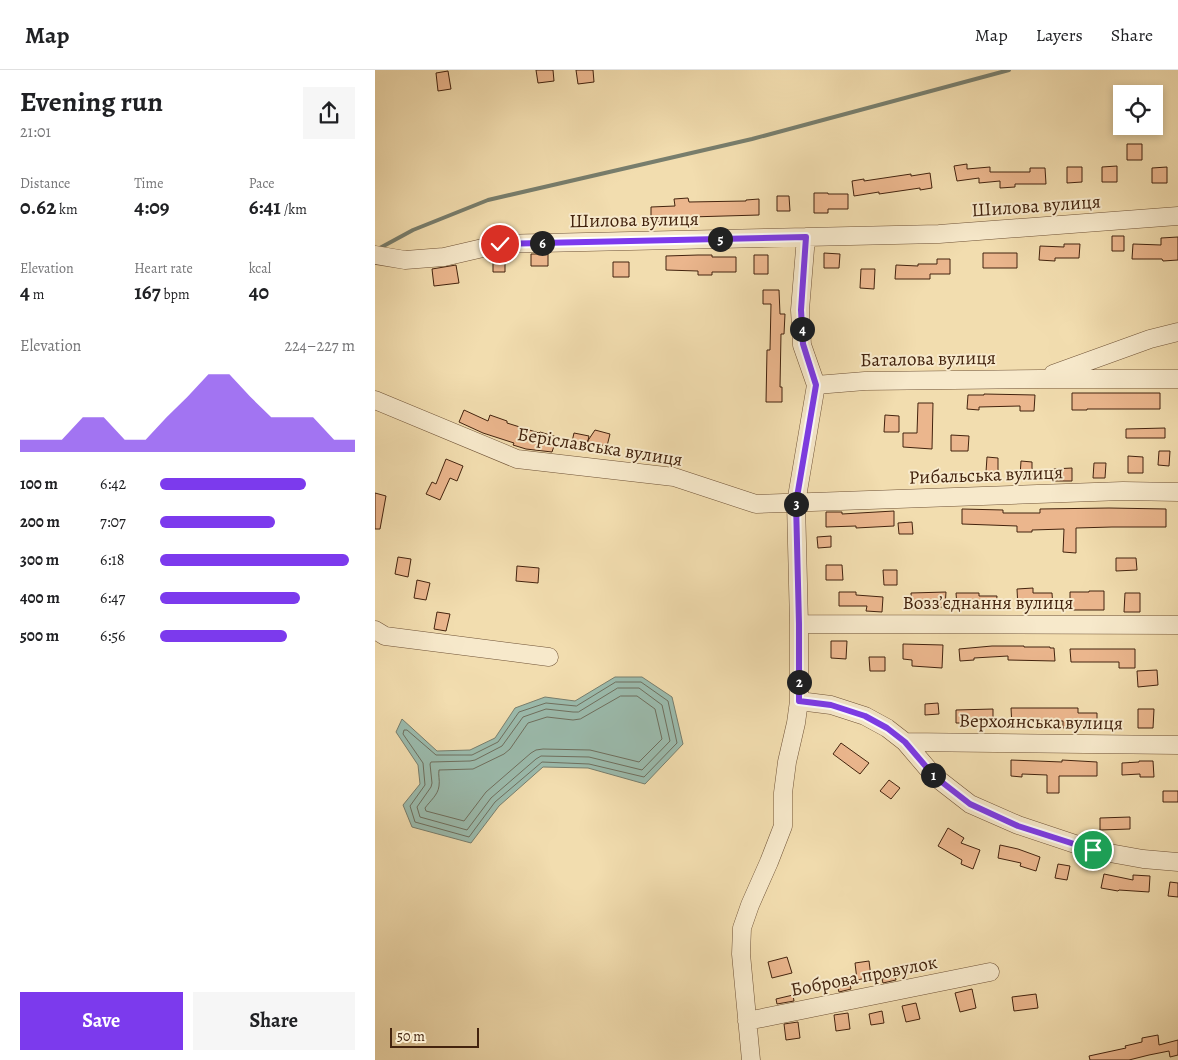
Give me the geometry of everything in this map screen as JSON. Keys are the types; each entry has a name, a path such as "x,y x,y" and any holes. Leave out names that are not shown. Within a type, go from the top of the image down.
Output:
{"street":[{"name":"Шилова вулиця","path":"375,254 405,260 444,257 500,244 939,234 1178,216"},
{"path":"751,1060 741,954 742,928 750,904 783,826 783,793 799,701 796,503 816,385 803,344 801,310 806,237"},
{"name":"Баталова вулиця","path":"1041,378 1150,339 1178,332"},
{"name":"Баталова вулиця","path":"816,385 865,381 1041,378 1178,379"},
{"name":"Беріславська вулиця","path":"375,400 517,459 674,477 756,504 796,503"},
{"name":"Рибальська вулиця","path":"796,503 1123,491 1178,492"},
{"name":"Возз’єднання вулиця","path":"799,624 1178,625"},
{"path":"375,630 385,636 549,657"},
{"path":"799,701 831,705 865,716 887,728 905,742 934,776 970,804 1018,826 1093,850 1143,859 1178,862"},
{"name":"Верхоянська вулиця","path":"905,742 1178,745"},
{"name":"Боброва провулок","path":"747,1021 990,972"}],"water":[{"path":"615,677 642,677 672,697 683,744 645,784 588,768 543,767 499,806 471,843 412,827 403,805 420,784 418,765 396,732 402,719 437,751 470,750 495,738 515,708 545,697 575,701"}],"building":[{"path":"536,70 553,70 554,81 538,83"},
{"path":"576,70 593,70 594,82 578,84"},
{"path":"448,71 451,89 438,91 436,73"},
{"path":"1127,144 1142,144 1142,160 1127,160"},
{"path":"967,164 967,169 990,167 990,172 1030,172 1030,168 1045,168 1046,184 1015,184 1015,187 1000,188 1000,181 979,183 979,178 957,181 954,166"},
{"path":"1117,166 1117,182 1102,182 1102,167"},
{"path":"1067,167 1082,167 1082,182 1067,183"},
{"path":"1167,167 1167,183 1152,183 1152,168"},
{"path":"930,173 932,188 854,196 852,181"},
{"path":"814,193 848,194 848,209 828,209 828,213 814,213"},
{"path":"777,196 789,196 790,211 777,211"},
{"path":"688,198 689,202 759,199 759,215 690,217 651,222 651,207 675,206 674,199"},
{"path":"1112,236 1124,236 1124,251 1112,251"},
{"path":"1178,237 1178,260 1132,259 1133,244 1161,245 1161,238"},
{"path":"1064,244 1080,244 1079,258 1055,258 1055,261 1039,260 1040,246 1064,247"},
{"path":"824,253 840,254 839,268 824,268"},
{"path":"983,253 1017,253 1017,268 983,268"},
{"path":"531,254 548,254 548,266 531,266"},
{"path":"712,255 712,257 736,257 736,272 712,272 712,275 698,275 698,271 666,270 666,256"},
{"path":"754,255 768,255 768,274 754,274"},
{"path":"493,257 505,257 505,272 493,272"},
{"path":"937,259 950,259 950,274 930,274 930,279 895,279 896,265 918,266 918,264 937,264"},
{"path":"613,262 629,262 629,277 613,277"},
{"path":"456,265 459,283 434,286 432,269"},
{"path":"861,269 875,269 874,289 860,288"},
{"path":"763,290 779,290 780,314 785,314 784,334 781,334 780,387 782,387 782,402 766,402 767,350 770,350 771,304 763,304"},
{"path":"1072,393 1160,393 1160,409 1072,410"},
{"path":"968,395 1035,395 1034,411 1020,411 1020,406 979,407 979,410 967,409"},
{"path":"918,403 933,403 932,449 903,447 903,433 917,433"},
{"path":"464,410 488,421 490,415 507,421 507,423 557,437 552,452 526,449 513,445 514,443 483,433 459,422"},
{"path":"885,415 899,416 899,432 884,432"},
{"path":"1165,428 1165,438 1126,438 1126,429"},
{"path":"595,430 610,434 607,446 587,442"},
{"path":"574,433 589,436 586,449 571,446"},
{"path":"951,435 969,436 968,451 951,451"},
{"path":"1159,451 1170,451 1169,466 1158,465"},
{"path":"1128,456 1143,457 1143,473 1128,473"},
{"path":"987,457 998,458 998,472 986,472"},
{"path":"446,459 463,466 457,481 450,478 440,500 426,494 432,482 436,484"},
{"path":"1021,461 1032,462 1032,476 1020,476"},
{"path":"1094,463 1106,463 1105,478 1093,478"},
{"path":"1072,468 1072,481 1053,481 1053,469"},
{"path":"375,493 386,496 380,529 375,529"},
{"path":"962,509 1003,510 1003,513 1040,513 1040,509 1166,509 1166,527 1076,528 1076,553 1063,552 1064,529 1017,532 1017,526 962,524"},
{"path":"894,511 894,526 826,527 826,512 842,512 842,514"},
{"path":"912,522 913,534 899,534 898,523"},
{"path":"831,536 831,547 818,548 817,537"},
{"path":"398,557 411,559 408,577 395,574"},
{"path":"1116,558 1136,558 1137,570 1116,571"},
{"path":"826,565 842,565 843,580 826,580"},
{"path":"517,566 539,568 538,583 516,581"},
{"path":"883,570 897,570 897,585 884,585"},
{"path":"417,580 430,583 426,600 414,598"},
{"path":"1033,588 1033,593 1052,593 1053,608 1018,608 1017,589"},
{"path":"1104,591 1104,610 1070,610 1070,592"},
{"path":"839,592 856,592 856,595 883,597 882,612 866,611 867,606 839,606"},
{"path":"946,592 945,607 912,608 911,593"},
{"path":"956,593 979,593 979,596 997,596 996,607 963,608 963,606 957,606"},
{"path":"1125,593 1140,593 1140,612 1124,612"},
{"path":"437,612 450,614 446,631 434,629"},
{"path":"831,641 847,641 846,659 831,658"},
{"path":"903,644 943,645 942,668 912,666 912,660 903,659"},
{"path":"992,646 1050,647 1054,648 1055,661 1008,660 1008,656 974,658 974,660 960,661 959,649"},
{"path":"1070,649 1135,649 1135,668 1119,668 1119,662 1071,662"},
{"path":"869,657 885,657 885,671 870,671"},
{"path":"1157,670 1158,685 1138,687 1137,671"},
{"path":"938,703 939,714 925,715 925,704"},
{"path":"1011,708 1078,708 1078,713 1097,713 1097,727 1063,728 1063,721 1027,721 1027,726 1012,727"},
{"path":"993,709 993,723 956,723 956,710"},
{"path":"1138,709 1154,709 1153,728 1138,728"},
{"path":"841,743 869,763 860,774 833,754"},
{"path":"1011,760 1097,762 1097,776 1059,776 1059,793 1047,793 1047,775 1022,774 1022,777 1011,776"},
{"path":"1153,761 1154,777 1140,777 1140,774 1122,775 1122,763"},
{"path":"889,780 900,788 891,799 880,791"},
{"path":"1163,791 1178,791 1178,802 1163,802"},
{"path":"1130,817 1130,829 1100,830 1100,818"},
{"path":"948,828 964,838 961,843 980,850 973,869 961,864 962,860 938,846"},
{"path":"1000,845 1040,857 1036,871 1020,866 1021,863 998,858"},
{"path":"1058,864 1070,866 1067,880 1055,878"},
{"path":"1104,874 1133,880 1133,875 1150,876 1149,892 1118,891 1101,888"},
{"path":"1170,882 1178,883 1178,897 1168,896"},
{"path":"787,957 792,973 772,978 768,962"},
{"path":"869,961 871,977 857,980 855,963"},
{"path":"895,976 896,980 883,983 882,979"},
{"path":"849,981 851,989 839,992 837,984"},
{"path":"972,989 976,1008 960,1012 955,993"},
{"path":"1036,994 1038,1008 1014,1011 1012,997"},
{"path":"793,995 794,1001 777,1004 776,999"},
{"path":"916,1003 920,1019 906,1022 902,1006"},
{"path":"882,1011 884,1023 871,1025 869,1014"},
{"path":"848,1013 850,1029 836,1031 834,1015"},
{"path":"798,1022 800,1038 786,1040 784,1024"},
{"path":"1158,1035 1159,1045 1178,1040 1178,1055 1170,1057 1169,1051 1129,1060 1090,1060 1089,1056 1126,1048 1125,1046 1142,1042 1142,1038"}],"waterway":[{"path":"378,249 413,230 488,200 752,139 1009,70"}],"route":[{"path":"500,244 806,237 801,310 803,344 816,385 796,503 799,701 831,705 865,716 887,728 905,742 934,776 970,804 1018,826 1093,850"}]}
